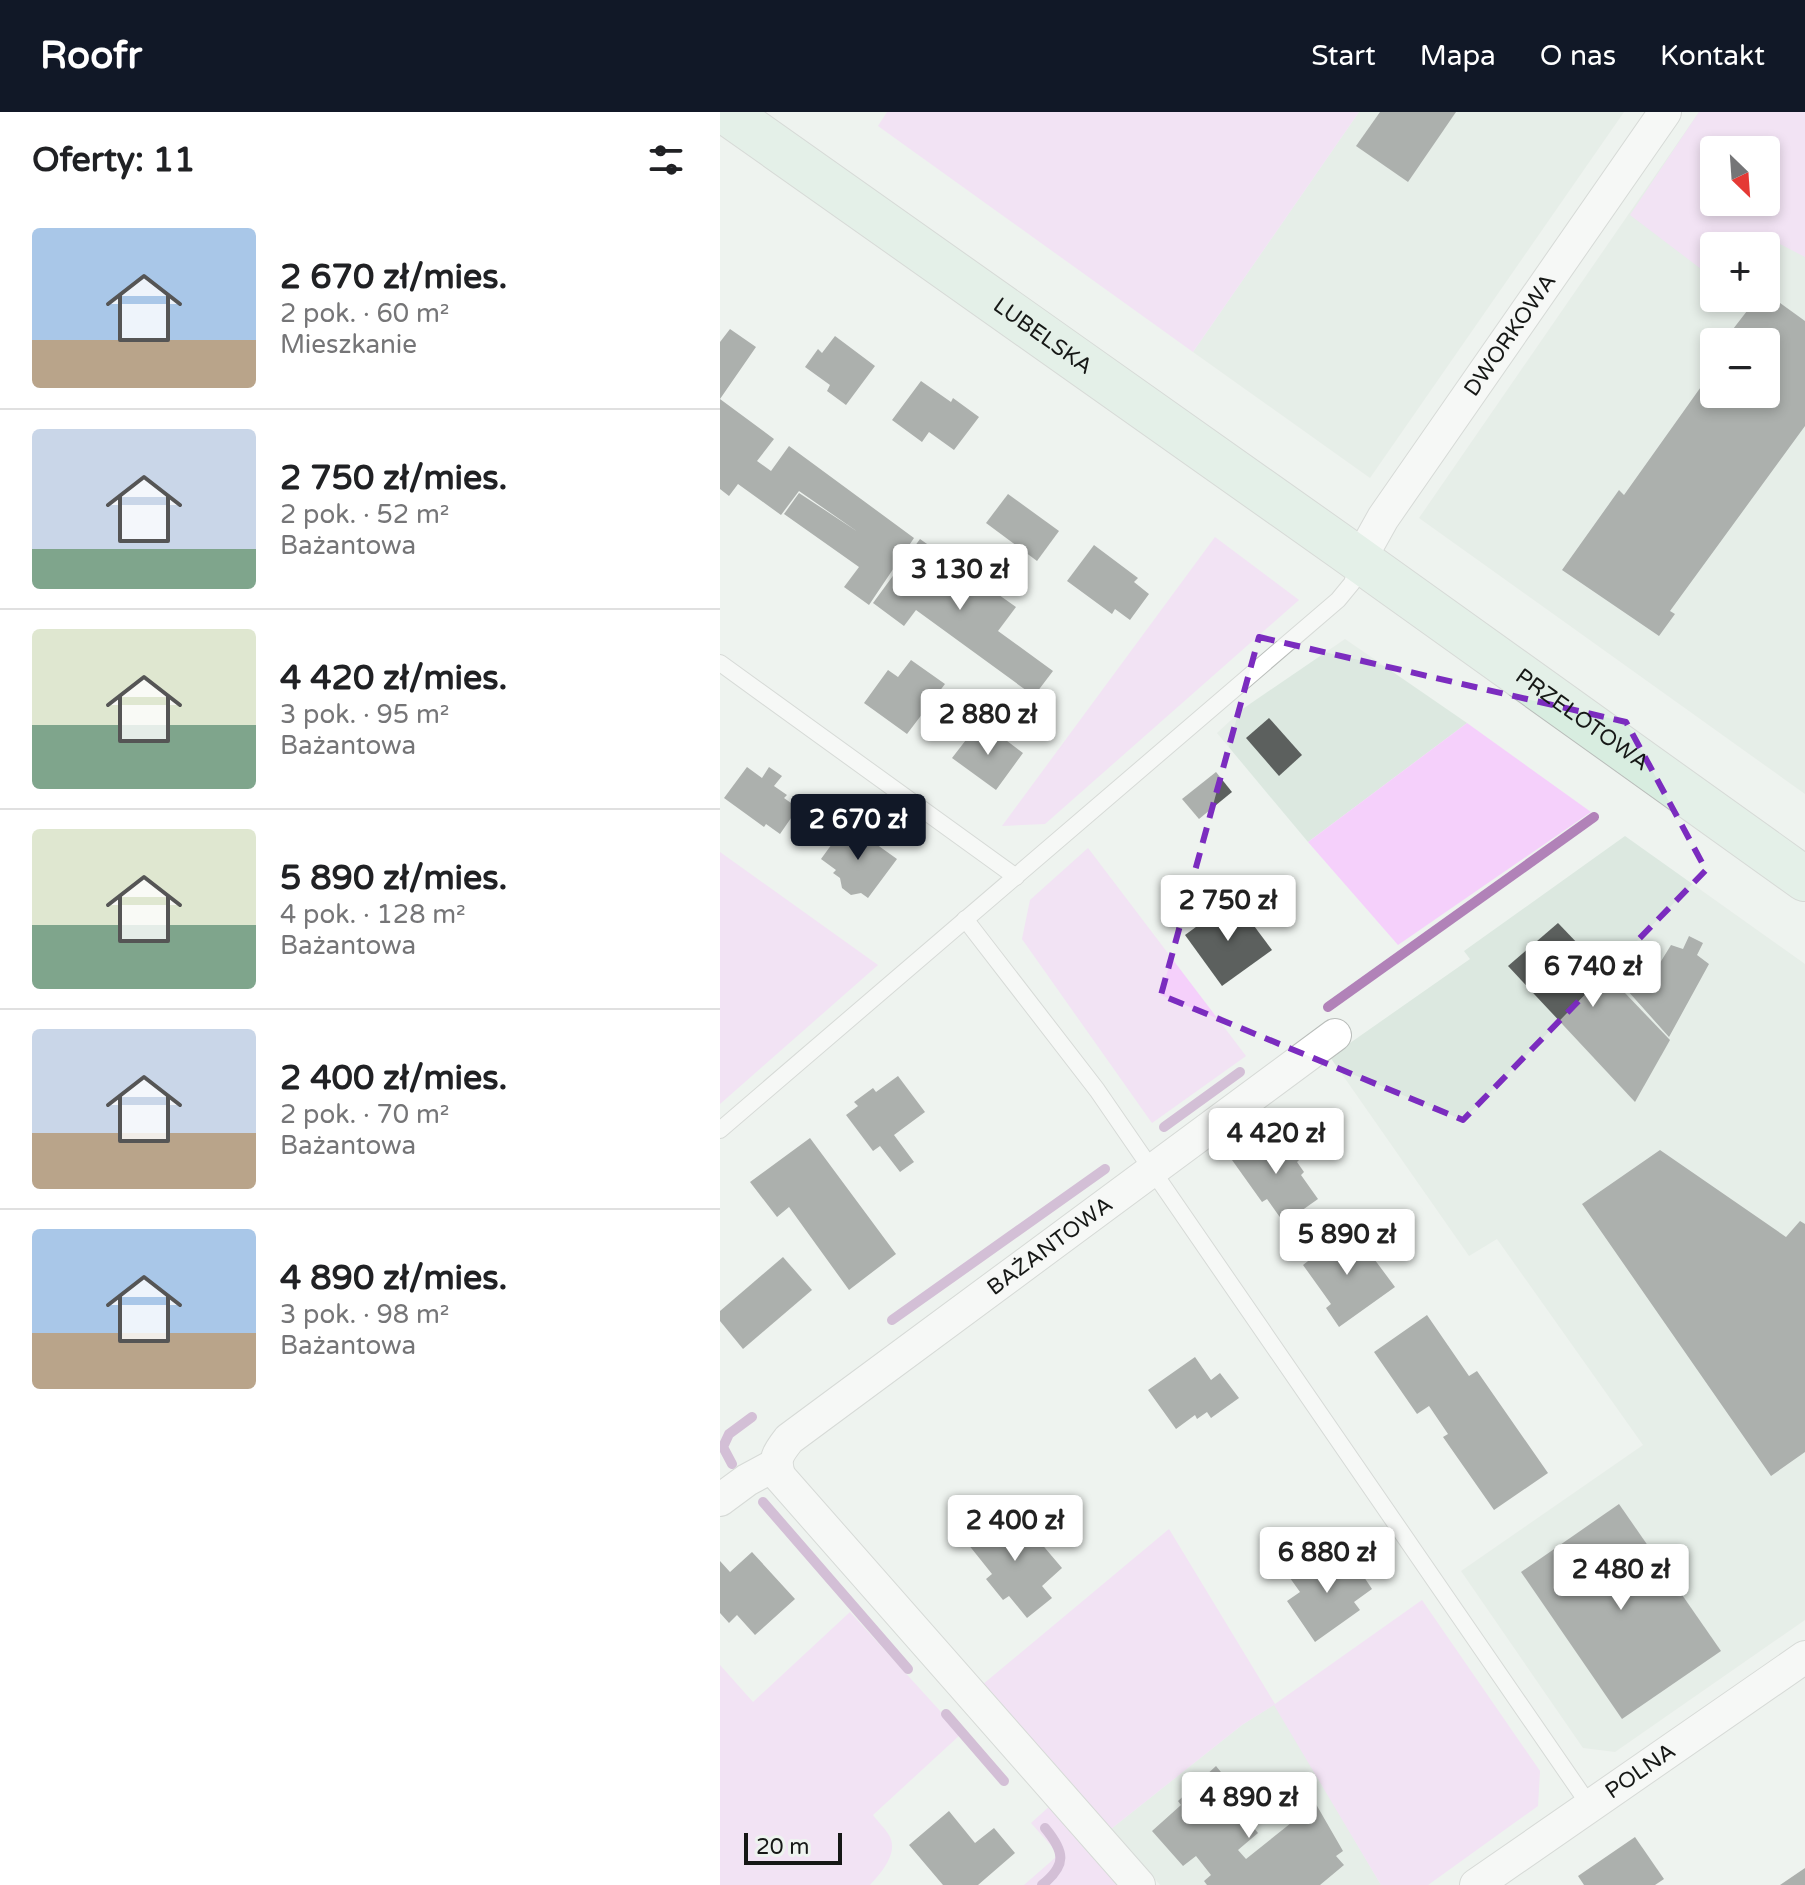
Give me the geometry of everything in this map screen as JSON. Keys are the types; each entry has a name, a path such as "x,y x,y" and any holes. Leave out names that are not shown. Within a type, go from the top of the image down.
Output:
{"street":[{"name":"LUBELSKA","path":"726,112 1359,561"},
{"name":"DWORKOWA","path":"1359,561 1383,518 1665,112"},
{"name":"PRZELOTOWA","path":"1359,561 1805,879"},
{"name":"BAŻANTOWA","path":"720,1500 775,1465 776,1455 789,1439 1335,1035"},
{"path":"775,1465 780,1477 1139,1885"},
{"name":"POLNA","path":"1476,1885 1805,1657"}],"lane":[{"path":"720,1130 1338,600 1352,583 1359,561"},
{"path":"720,663 1016,877"},
{"path":"965,919 1097,1090 1590,1806"}],"highlighted area":[{"path":"1259,637 1626,722 1706,870 1463,1120 1161,995"}],"shaded area":[{"path":"887,112 1359,112 1193,352 878,126"},
{"path":"1359,112 1624,112 1370,478 1193,352"},
{"path":"1699,112 1805,112 1805,794 1419,518"},
{"path":"1699,112 1805,112 1805,257 1780,244 1780,232 1700,232 1700,268 1630,215"},
{"path":"1215,537 1299,600 1045,824 1002,826"},
{"path":"1345,639 1467,723 1308,842 1217,733 1244,708"},
{"path":"1467,723 1591,812 1398,945 1308,842"},
{"path":"1625,836 1805,964 1805,1620 1615,1752 1583,1748 1461,1571 1643,1445 1497,1239 1469,1256 1330,1057 1470,959 1464,951"},
{"path":"1088,848 1246,1056 1152,1123 1022,939 1030,900"},
{"path":"720,852 878,965 720,1104"},
{"path":"1169,1529 1275,1704 1422,1600 1540,1771 1538,1806 1428,1885 1381,1885 1274,1705 1242,1725 1111,1829 982,1685"},
{"path":"850,1612 961,1734 873,1815 890,1837 892,1850 887,1863 870,1885 720,1885 720,1665 753,1702"},
{"path":"1275,1704 1381,1885 1160,1885 1111,1829 1242,1725"},
{"path":"1051,1805 1122,1885 1024,1885 1055,1858 1055,1850 1031,1823"}],"building":[{"path":"1380,112 1456,112 1408,182 1356,146"},
{"path":"1780,303 1805,321 1805,426 1670,611 1675,614 1659,636 1562,570 1619,490 1624,495 1700,388 1700,408 1780,408 1780,328 1734,328 1746,312 1780,312"},
{"path":"730,329 756,347 720,399 720,342"},
{"path":"835,336 875,366 846,405 827,391 830,385 805,367 818,349 822,353"},
{"path":"921,381 951,402 953,398 979,417 954,450 929,432 922,442 892,420"},
{"path":"720,399 774,439 757,461 771,471 789,446 914,538 869,605 844,587 859,567 784,514 799,493 858,532 799,491 781,515 738,484 729,496 720,489"},
{"path":"1008,494 1059,531 1037,561 986,523"},
{"path":"920,539 1016,607 998,631 1053,671 1034,696 916,610 904,626 873,603"},
{"path":"1094,545 1138,578 1134,582 1149,594 1130,620 1115,609 1112,614 1067,581"},
{"path":"911,660 945,684 907,734 864,703 888,670 898,677"},
{"path":"1269,718 1302,755 1279,776 1246,738"},
{"path":"986,725 1023,753 996,790 952,758 969,736 974,740"},
{"path":"747,767 762,778 769,767 782,776 774,786 798,808 780,834 766,824 764,827 724,798"},
{"path":"1216,772 1232,792 1199,819 1182,799"},
{"path":"845,826 897,859 868,898 861,893 851,895 842,888 840,878 833,873 836,870 821,859"},
{"path":"1234,899 1272,950 1222,986 1185,935"},
{"path":"1558,923 1670,1040 1635,1102 1508,966"},
{"path":"1689,936 1703,943 1697,955 1709,964 1669,1037 1627,990 1635,979 1647,984 1671,945 1683,949"},
{"path":"898,1076 925,1112 894,1135 914,1162 900,1172 880,1146 873,1151 846,1115 858,1106 854,1102 873,1088 876,1092"},
{"path":"1259,1136 1261,1140 1265,1137 1269,1143 1277,1144 1285,1138 1295,1144 1300,1159 1297,1162 1304,1172 1301,1175 1318,1199 1284,1223 1267,1199 1262,1202 1232,1160"},
{"path":"810,1138 896,1254 849,1290 789,1207 777,1217 750,1182"},
{"path":"1660,1150 1786,1237 1800,1221 1805,1224 1805,1452 1771,1476 1582,1204"},
{"path":"1329,1233 1335,1242 1348,1234 1364,1256 1369,1252 1395,1287 1339,1327 1326,1308 1331,1304 1303,1265 1317,1254 1310,1246"},
{"path":"783,1257 812,1290 743,1349 720,1321 720,1311"},
{"path":"1427,1315 1469,1376 1477,1371 1548,1473 1494,1510 1443,1437 1448,1434 1429,1406 1417,1414 1374,1352"},
{"path":"1195,1357 1211,1380 1220,1373 1239,1398 1211,1418 1207,1412 1197,1419 1195,1415 1176,1429 1148,1390"},
{"path":"1619,1504 1721,1651 1622,1719 1521,1572"},
{"path":"1017,1515 1062,1568 1042,1586 1052,1598 1027,1618 1009,1596 1003,1600 986,1579 992,1574 964,1539 990,1518 999,1530"},
{"path":"1328,1551 1341,1570 1354,1562 1372,1589 1354,1602 1360,1610 1315,1642 1287,1601 1300,1592 1290,1578"},
{"path":"752,1552 795,1599 755,1635 737,1615 729,1623 720,1613 720,1561 730,1572"},
{"path":"1216,1766 1238,1793 1230,1799 1258,1833 1238,1850 1246,1859 1291,1823 1283,1813 1309,1792 1343,1851 1336,1856 1344,1865 1320,1885 1207,1885 1204,1881 1211,1875 1196,1856 1183,1866 1152,1831 1181,1805 1178,1801"},
{"path":"949,1811 975,1843 994,1828 1015,1853 978,1885 943,1885 909,1845"},
{"path":"1635,1837 1664,1879 1655,1885 1584,1885 1578,1876"},
{"path":"1805,1868 1805,1885 1780,1885"}],"waterway":[{"path":"1328,1007 1594,817"},
{"path":"1164,1127 1240,1072"},
{"path":"892,1320 1105,1169"},
{"path":"732,1464 723,1447 729,1434 752,1417"},
{"path":"763,1502 908,1669"},
{"path":"946,1714 1004,1781"},
{"path":"1042,1885 1056,1871 1060,1858 1056,1844 1045,1828"}]}
